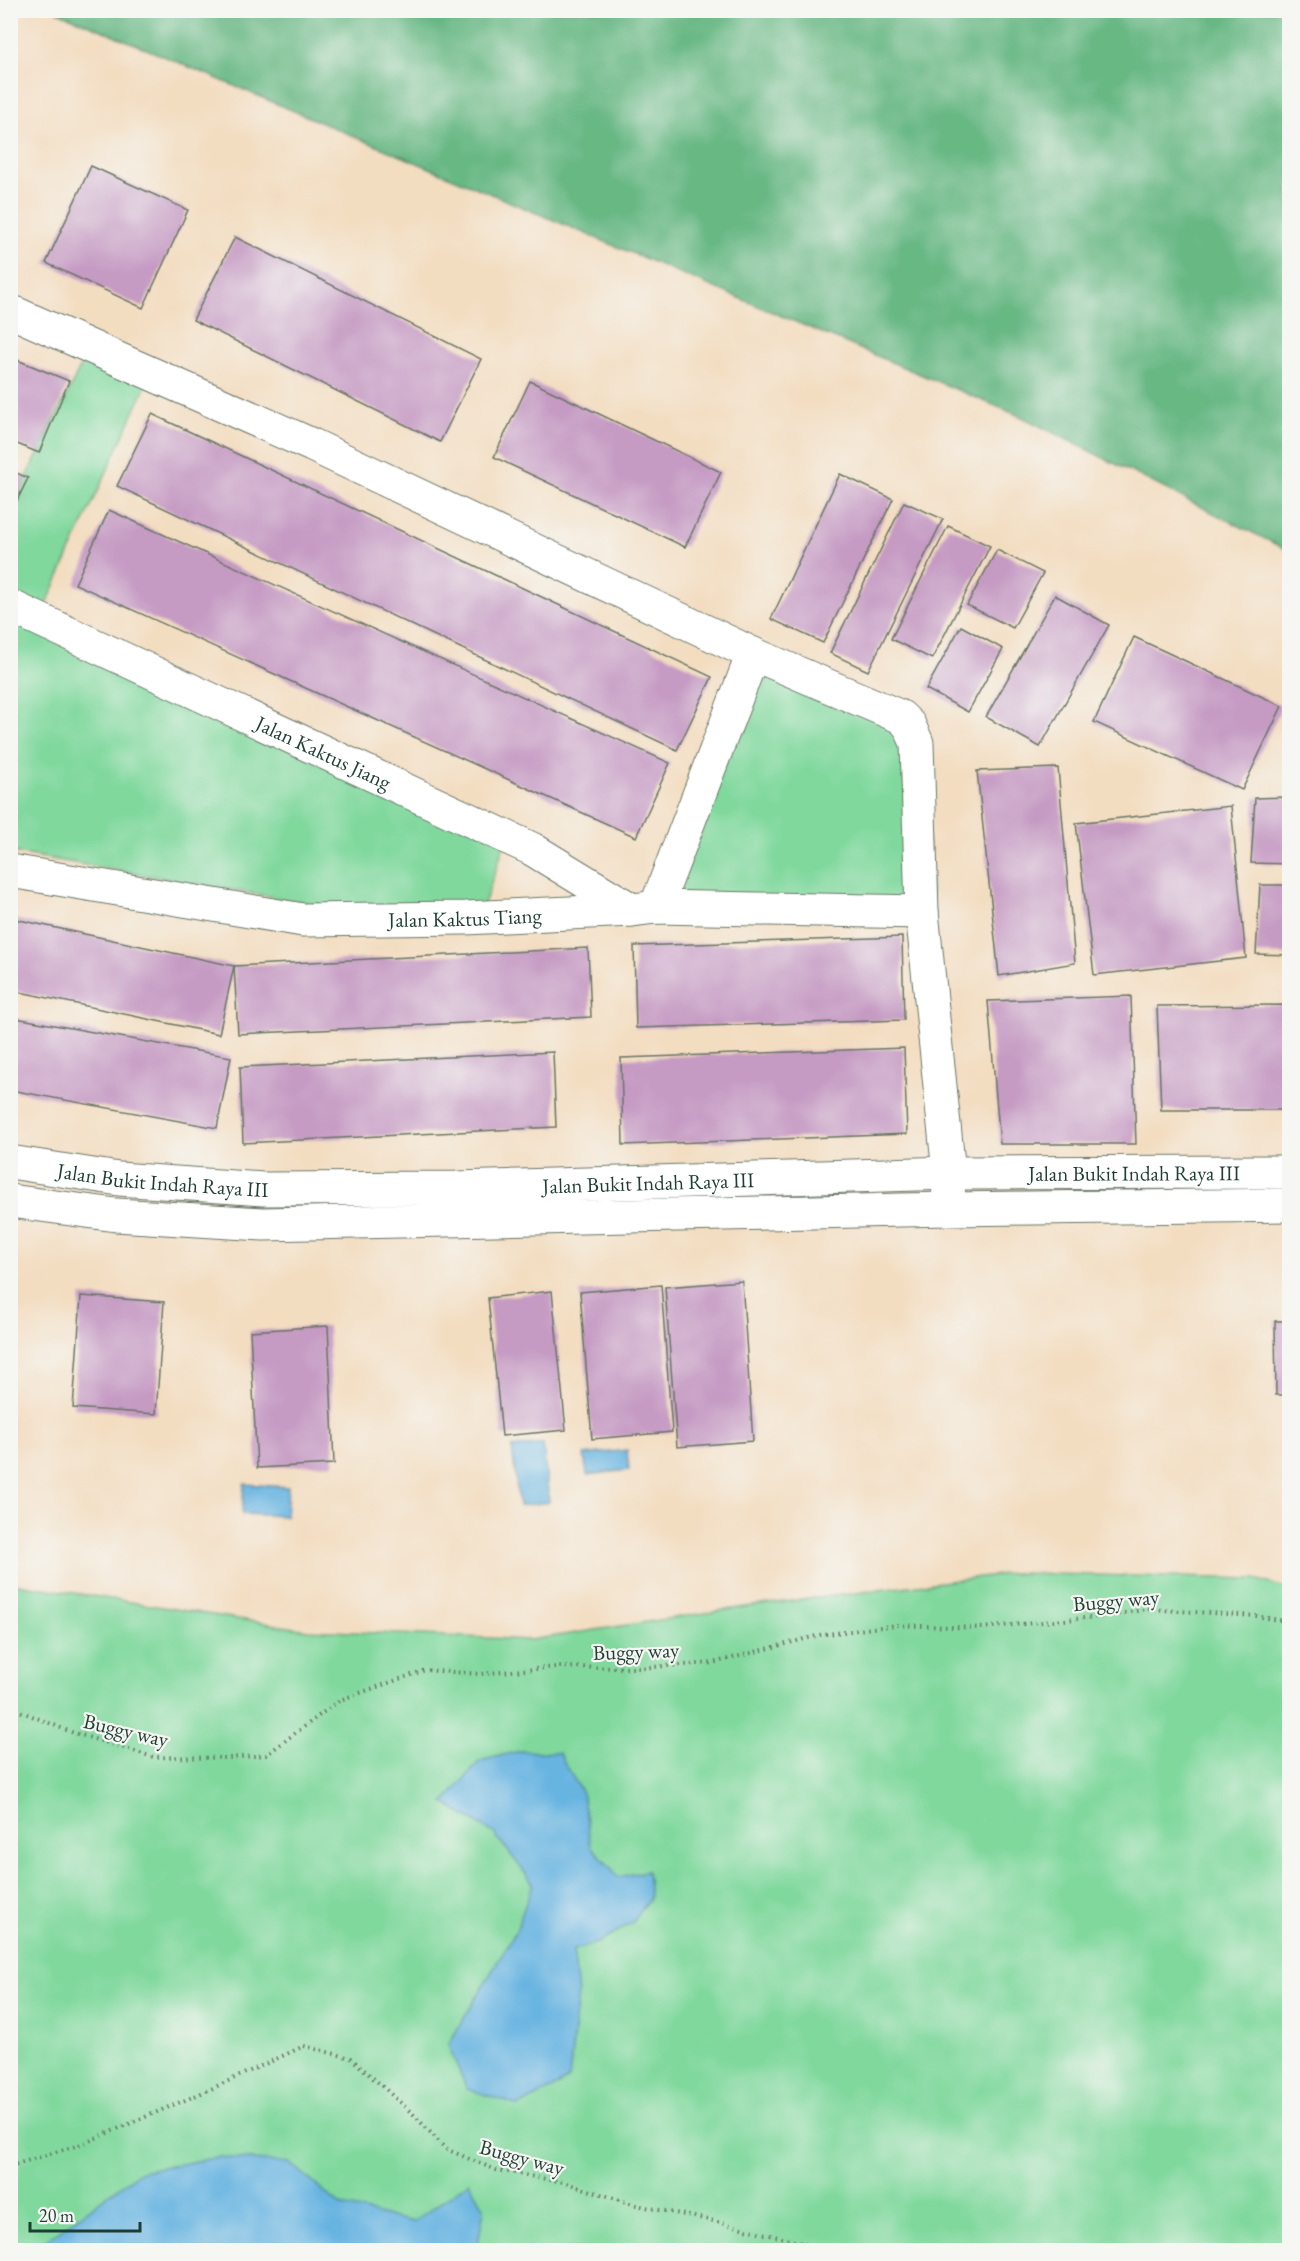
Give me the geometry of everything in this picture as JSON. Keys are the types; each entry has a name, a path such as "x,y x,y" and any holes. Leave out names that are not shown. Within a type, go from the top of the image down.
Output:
{"street":[{"path":"10,311 312,445 753,654 901,717 909,725 917,743 922,912 949,1173 948,1209"},
{"name":"Jalan Kaktus Jiang","path":"10,606 532,849 644,909"},
{"path":"644,909 753,654"},
{"name":"Jalan Kaktus Tiang","path":"10,872 303,920 466,918 644,909 922,912"},
{"name":"Jalan Bukit Indah Raya III","path":"10,1162 119,1179 263,1189 456,1188 949,1173 1290,1172"},
{"path":"263,1189 263,1224"},
{"path":"10,1201 116,1215 263,1224 948,1209 1290,1205"}],"path":[{"name":"Buggy way","path":"10,1707 71,1732 153,1756 238,1757 266,1755 340,1700 425,1670 480,1674 556,1667 636,1668 713,1663 819,1635 896,1624 981,1628 1106,1616 1148,1609 1256,1616 1290,1622"},
{"name":"Buggy way","path":"10,2166 82,2144 304,2046 351,2058 414,2115 446,2149 496,2170 563,2182 636,2205 714,2221 830,2250"}],"green space":[{"path":"56,11 1289,11 1289,551 1022,417"},
{"path":"88,351 150,377 35,629 507,837 483,907 342,909 11,852 10,512"},
{"path":"755,660 921,736 932,915 658,904"},
{"path":"1012,1573 1255,1579 1289,1589 1289,2250 11,2250 10,1583 308,1630 530,1640 745,1607"}],"water":[{"path":"543,1444 549,1502 519,1506 512,1448"},
{"path":"627,1450 629,1470 587,1475 584,1455"},
{"path":"244,1484 288,1487 286,1516 242,1514"},
{"path":"520,1751 559,1753 582,1793 591,1846 619,1877 647,1871 650,1898 633,1922 601,1942 573,1950 578,1993 569,2079 519,2106 467,2089 448,2045 516,1931 533,1883 494,1833 444,1803 480,1761"},
{"path":"220,2157 289,2163 342,2206 413,2222 469,2182 484,2209 477,2250 33,2250 141,2171"}],"building":[{"path":"91,166 188,210 143,308 46,263"},
{"path":"235,237 481,359 440,442 193,320"},
{"path":"10,357 69,381 39,453 10,441"},
{"path":"530,381 721,472 685,547 494,457"},
{"path":"152,414 712,677 677,750 117,486"},
{"path":"10,470 28,478 10,515"},
{"path":"840,474 893,499 823,643 771,619"},
{"path":"904,502 943,519 868,671 830,653"},
{"path":"109,510 670,763 636,837 75,584"},
{"path":"948,526 990,546 932,659 891,639"},
{"path":"997,550 1043,573 1013,628 967,605"},
{"path":"1055,595 1109,625 1040,747 986,717"},
{"path":"961,626 1003,649 968,712 926,689"},
{"path":"1134,637 1282,706 1242,790 1094,722"},
{"path":"1058,768 1075,963 999,976 977,771"},
{"path":"1290,797 1290,864 1251,863 1255,798"},
{"path":"1231,806 1246,958 1094,975 1076,823"},
{"path":"1260,885 1290,885 1290,955 1256,954"},
{"path":"10,918 234,966 219,1034 10,990"},
{"path":"902,937 904,1020 636,1028 634,946"},
{"path":"588,948 591,1017 238,1034 234,966"},
{"path":"1131,996 1136,1144 1000,1144 988,1001"},
{"path":"1290,1005 1290,1110 1161,1110 1157,1006"},
{"path":"10,1017 231,1057 217,1128 10,1090"},
{"path":"904,1048 907,1134 623,1145 621,1058"},
{"path":"553,1052 556,1127 243,1143 240,1067"},
{"path":"742,1281 753,1441 677,1447 665,1287"},
{"path":"661,1285 672,1432 592,1439 580,1292"},
{"path":"552,1291 566,1430 502,1436 488,1298"},
{"path":"81,1296 164,1302 156,1414 73,1408"},
{"path":"1275,1321 1290,1321 1290,1395 1276,1395"},
{"path":"328,1326 334,1464 257,1468 250,1331"}]}
